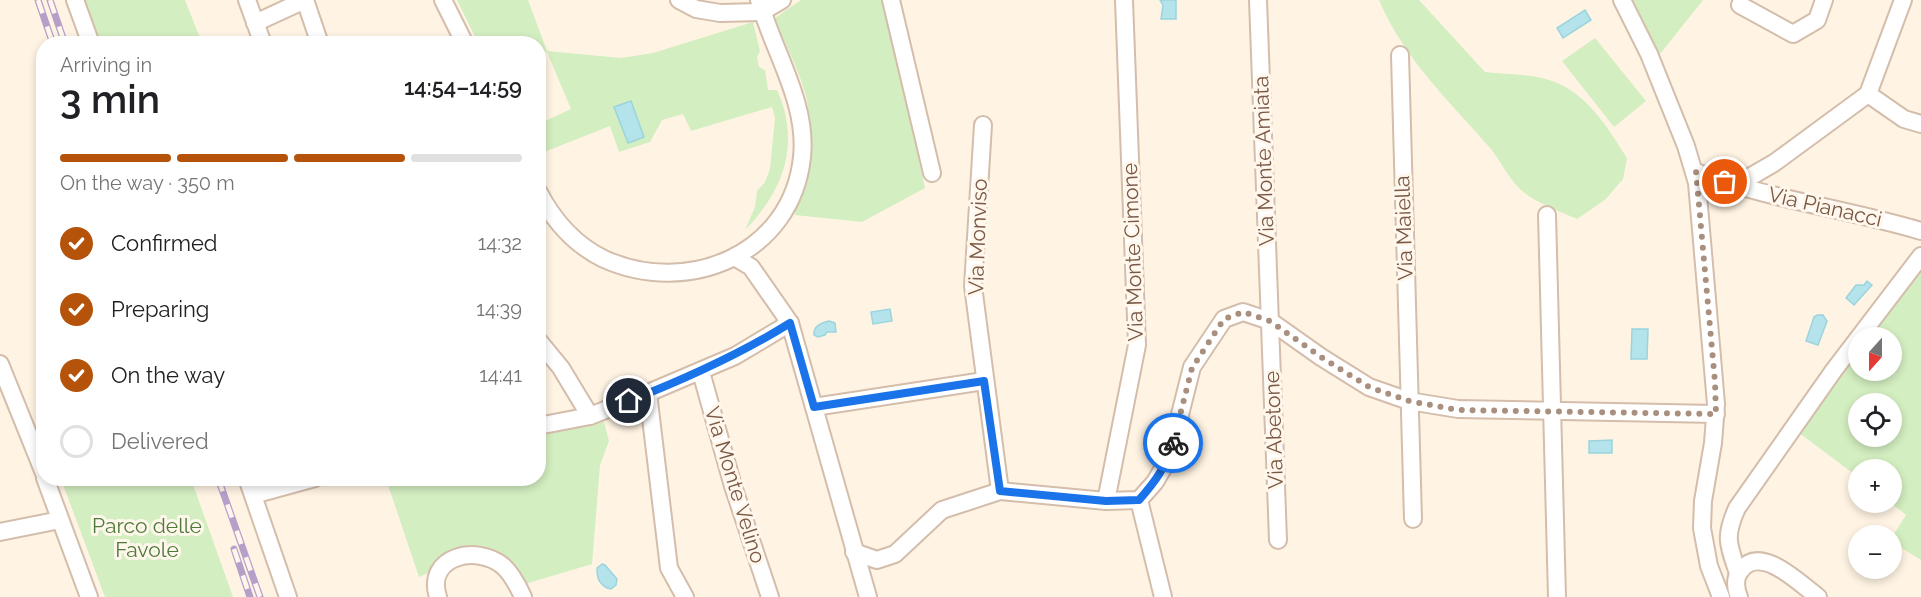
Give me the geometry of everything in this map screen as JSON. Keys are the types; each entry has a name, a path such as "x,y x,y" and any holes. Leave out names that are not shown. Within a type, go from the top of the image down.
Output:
{"street":[{"path":"75,0 88,36"},
{"path":"247,0 260,36"},
{"path":"255,23 305,0 318,36"},
{"path":"443,0 461,36"},
{"path":"679,0 687,6 708,12 760,6 782,0"},
{"path":"891,0 932,173"},
{"name":"Via Monte Cimone","path":"1106,501 1137,345 1124,0"},
{"name":"Via Monte Amiata","path":"1258,0 1270,321"},
{"path":"1622,0 1649,54 1696,172 1716,414 1703,501 1702,528 1709,566 1721,597"},
{"path":"1740,5 1793,34 1817,20 1824,0"},
{"path":"1736,185 1774,163 1868,94 1903,0"},
{"path":"546,205 552,215 577,241 598,255 613,262 653,271 704,269 736,258 763,238 780,218 791,196 802,157 801,128 796,103 760,6"},
{"name":"Via Maiella","path":"1400,55 1413,519"},
{"path":"1868,94 1904,119 1921,124"},
{"name":"Via Monviso","path":"983,125 973,286 1000,491"},
{"name":"Via Pianacci","path":"1696,172 1736,185 1921,231"},
{"path":"1547,215 1557,597"},
{"path":"1739,597 1736,583 1738,573 1728,543 1728,533 1737,508 1834,370 1921,256"},
{"path":"736,258 752,267 790,323 868,597"},
{"path":"854,552 877,560 895,554 942,510 1000,491 1106,501 1139,500 1155,482 1169,458 1192,368 1224,319 1243,312 1270,321 1369,387 1409,401 1458,410 1716,414"},
{"name":"Via Abetone","path":"1270,321 1278,540"},
{"path":"546,424 590,416 701,372 735,356 790,323"},
{"path":"546,350 561,368 590,416"},
{"path":"0,364 36,453"},
{"name":"Via Monte Velino","path":"701,372 733,486 770,597"},
{"path":"814,407 984,381"},
{"path":"648,393 669,568 685,597"},
{"path":"48,486 89,597"},
{"path":"250,486 288,597"},
{"path":"253,495 286,486"},
{"path":"1139,500 1163,597"},
{"path":"0,532 60,520"},
{"path":"438,597 435,584 440,568 453,558 471,556 491,559 502,565 514,579 523,597"},
{"path":"1738,573 1750,562 1765,561 1776,566 1818,597"}],"green space":[{"path":"81,0 185,0 199,36 94,36"},
{"path":"457,0 528,0 541,36 475,36"},
{"path":"801,0 883,0 925,188 862,222 795,215 808,141 808,111 799,76 775,18"},
{"path":"1379,0 1419,0 1485,72 1532,76 1549,80 1577,95 1599,117 1627,158 1623,179 1606,199 1577,219 1527,195 1517,186 1491,149 1415,61 1401,42"},
{"path":"1629,0 1703,0 1656,59"},
{"path":"753,22 760,51 757,57 759,67 765,70 768,90 777,90 788,129 785,165 779,182 759,215 745,230 755,207 757,191 765,182 770,169 775,118 772,107 691,131 683,114 662,120 650,142 619,152 610,126 546,151 546,121 571,109 547,52 546,48 547,51 621,58 653,53"},
{"path":"1595,38 1646,101 1614,127 1562,61"},
{"path":"1921,267 1921,560 1902,548 1902,525 1900,525 1906,515 1902,512 1902,459 1848,459 1848,470 1798,432 1848,363 1848,381 1902,381 1902,327 1875,327"},
{"path":"603,418 609,441 600,465 592,564 525,584 478,550 419,577 388,486 546,486 546,432"},
{"name":"Parco delle Favole","path":"64,486 193,486 233,597 105,597"}],"water":[{"path":"1160,0 1176,0 1176,19 1161,19 1163,5"},
{"path":"1585,10 1591,20 1563,38 1557,28"},
{"path":"631,101 644,137 628,143 614,107"},
{"path":"1867,281 1872,285 1854,305 1846,298 1856,285 1864,285"},
{"path":"890,309 892,321 873,324 871,312"},
{"path":"1823,315 1827,321 1818,345 1806,341 1814,317"},
{"path":"829,321 835,323 836,332 827,332 818,337 814,335 816,327"},
{"path":"1632,329 1648,329 1647,359 1631,359"},
{"path":"1612,440 1612,453 1589,453 1589,441"},
{"path":"602,564 617,579 616,585 611,589 599,580 597,568"}],"railway":[{"path":"38,0 50,36"},
{"path":"50,0 62,36"},
{"path":"221,486 260,597"},
{"path":"234,549 250,597"}],"way so far":[{"path":"1173,443 1192,368 1224,319 1243,312 1270,321 1369,387 1409,401 1458,410 1716,414 1696,172 1725,182"}],"route":[{"path":"629,401 735,356 790,323 814,407 984,381 1000,491 1106,501 1139,500 1155,482 1169,458 1173,443"}]}
